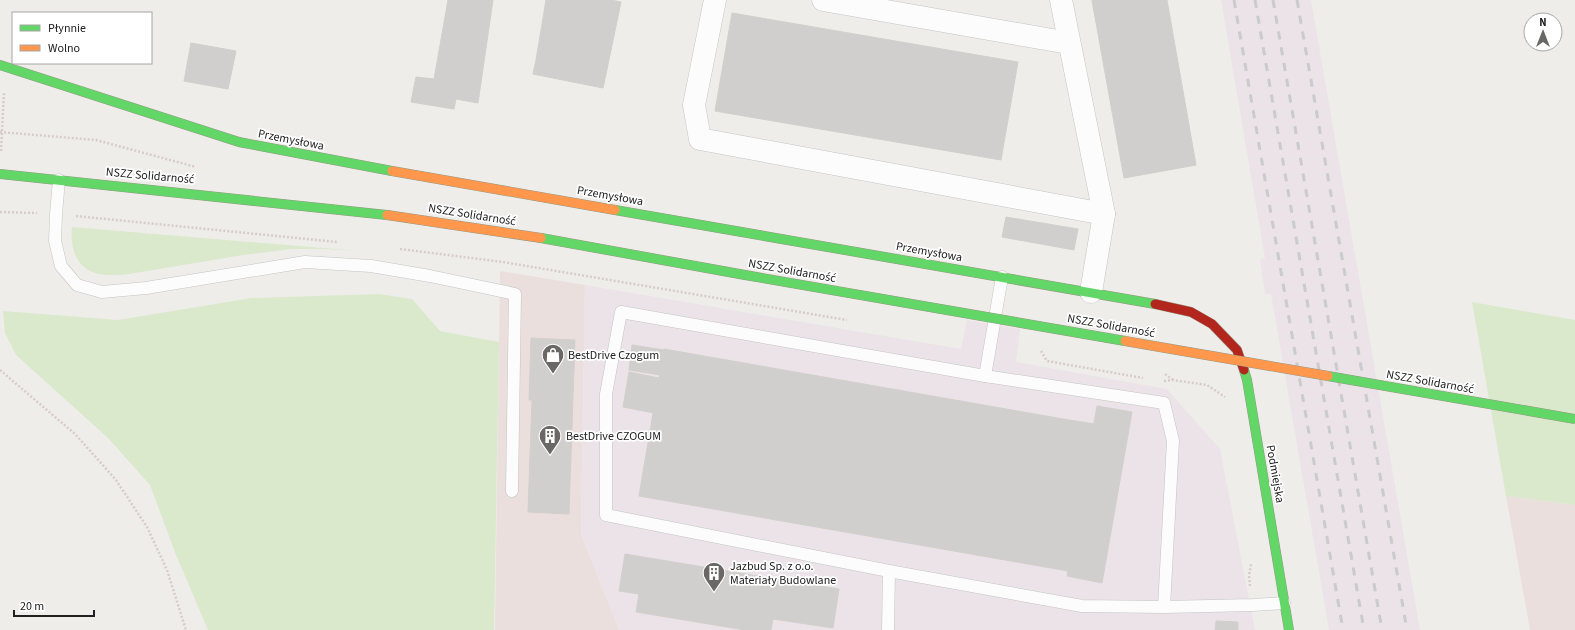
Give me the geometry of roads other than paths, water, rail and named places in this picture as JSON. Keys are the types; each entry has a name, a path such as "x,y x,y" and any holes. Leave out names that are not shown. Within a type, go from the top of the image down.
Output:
{"main road":[{"name":"Przemysłowa","path":"2,66 239,142 346,163 1164,305 1192,312 1212,324 1219,331"},
{"name":"NSZZ Solidarność","path":"0,174 233,196 393,216 525,236 1575,419"},
{"name":"Podmiejska","path":"1219,331 1237,350 1247,380 1289,630"}],"street":[{"path":"715,0 694,105 700,139 1104,214"},
{"path":"823,0 1069,43"},
{"path":"1061,0 1104,214 1091,292"}],"lane":[{"path":"60,180 56,214 55,241 61,266 77,286 102,292 146,288 305,262 371,266 430,276 515,294 512,491"},
{"path":"985,376 1002,277"},
{"path":"1164,607 1173,441 1164,403 985,376 621,312 606,394 606,515 889,572 1082,606 1164,607 1284,603"},
{"path":"888,630 889,572"}],"railway":[{"path":"1234,0 1343,630"},
{"path":"1255,0 1364,630"},
{"path":"1273,0 1382,630"},
{"path":"1297,0 1407,630"}],"place":[{"name":"BestDrive Czogum","path":"553,374"},
{"name":"BestDrive CZOGUM","path":"550,456"},
{"name":"Jazbud Sp. z o.o. Materiały Budowlane","path":"714,592"}]}
